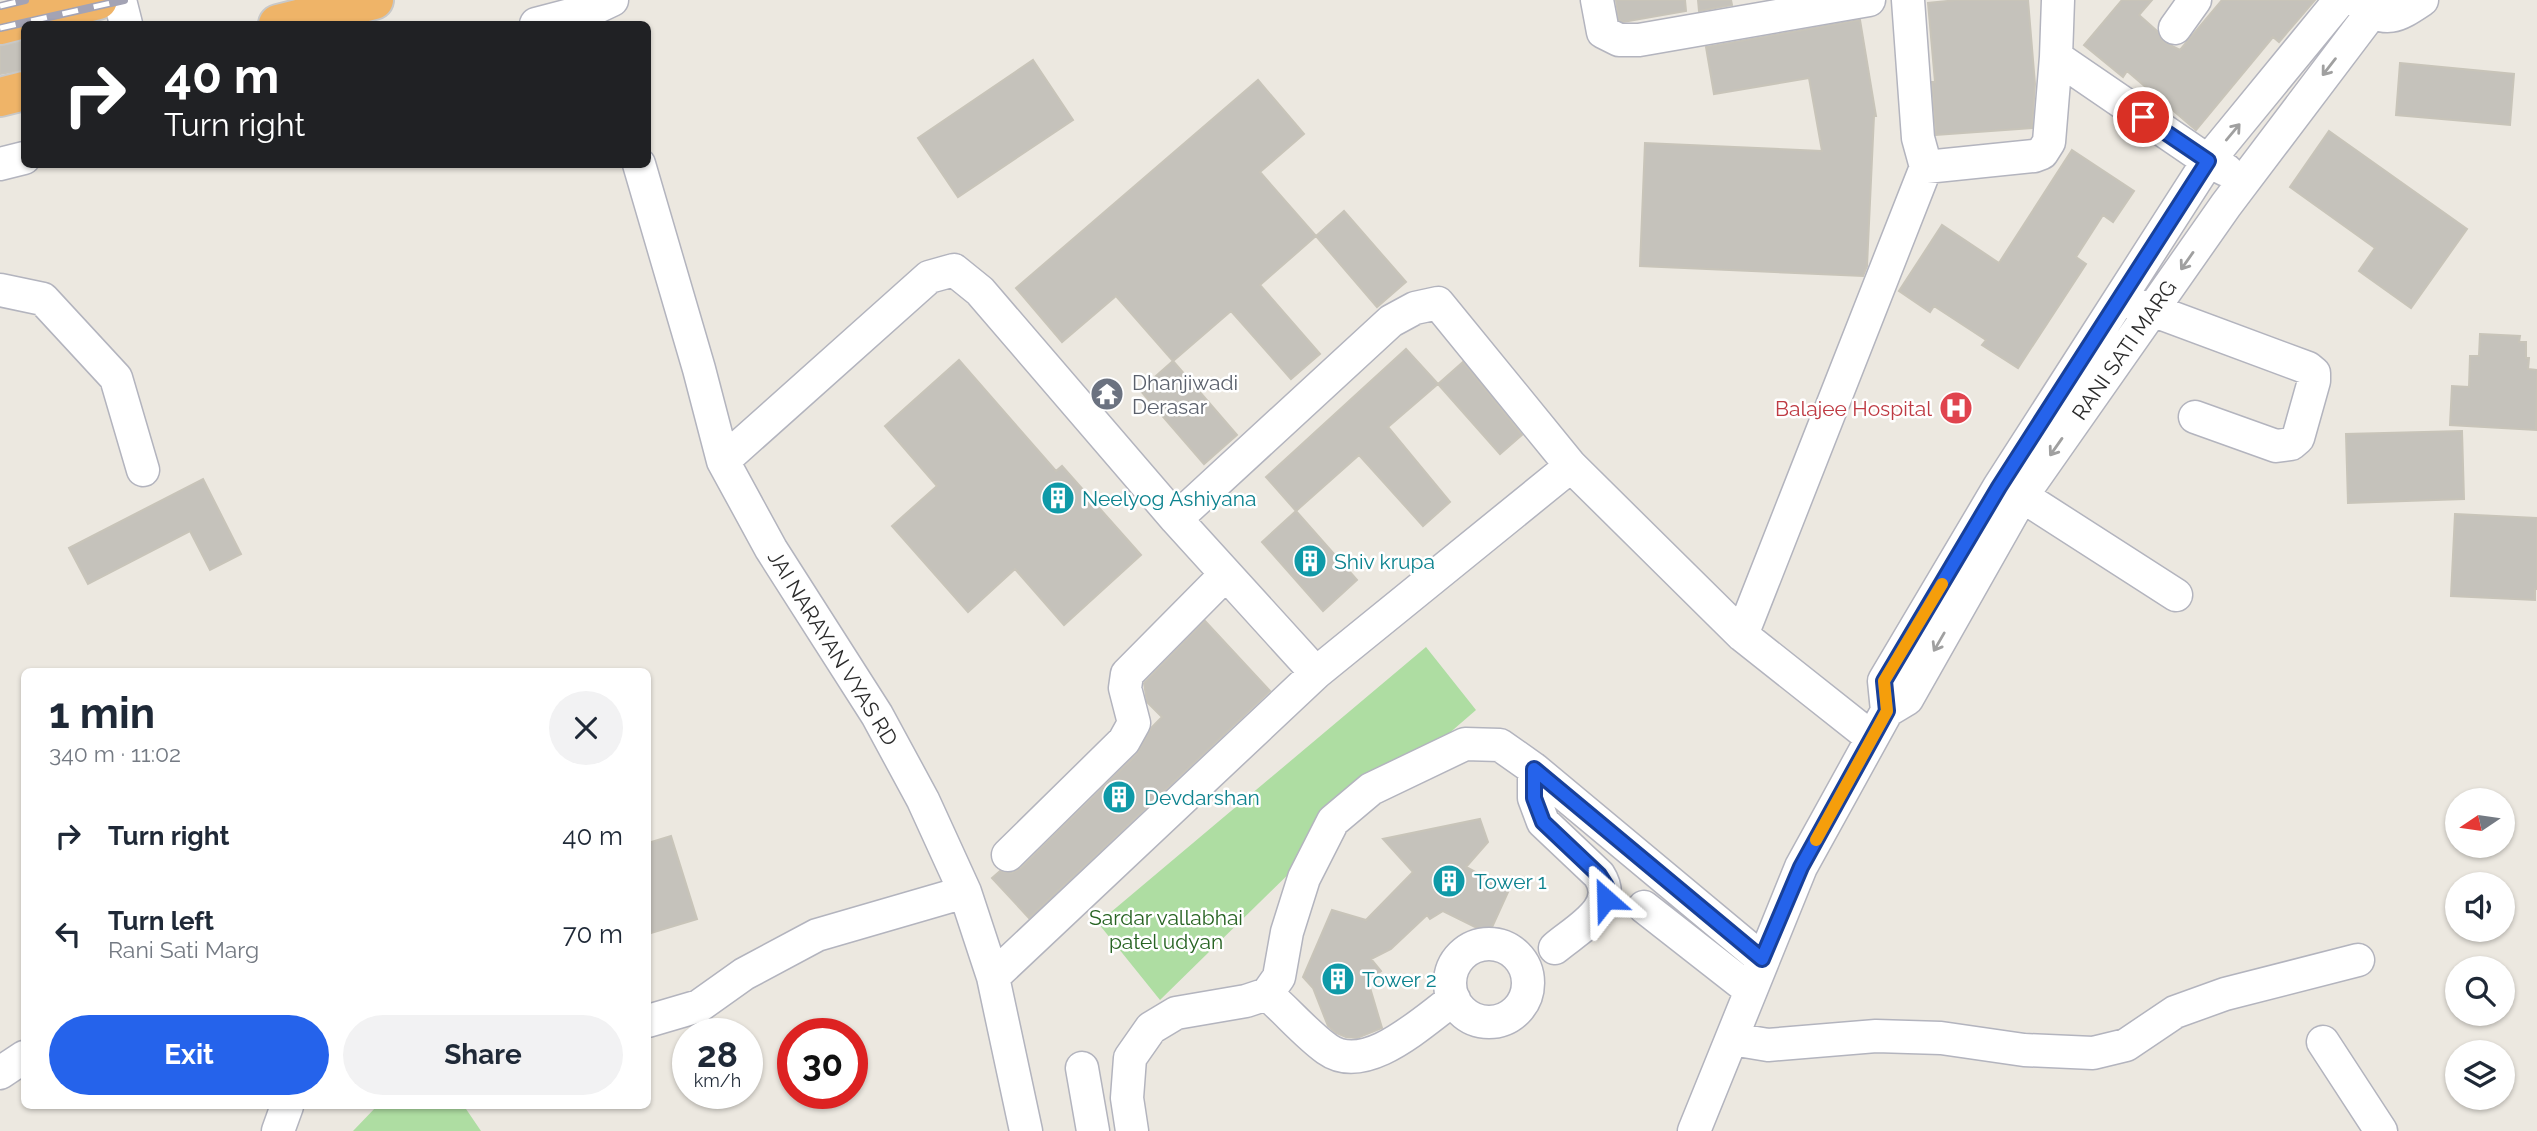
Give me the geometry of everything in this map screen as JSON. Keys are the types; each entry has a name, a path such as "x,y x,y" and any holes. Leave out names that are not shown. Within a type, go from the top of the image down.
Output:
{"highway":[{"path":"0,25 98,0"},
{"path":"290,21 358,4"},
{"path":"0,97 21,92"}],"street":[{"path":"120,0 125,21"},
{"path":"1597,0 1603,32 1619,40 1639,40 1869,0"},
{"path":"1742,635 1926,167 1918,138 1908,0"},
{"path":"1926,167 2042,153 2049,142 2058,0"},
{"path":"2175,28 2195,0"},
{"name":"RANI SATI MARG","path":"2011,492 2121,298 2208,161 2340,0"},
{"path":"2370,4 2397,16 2422,0"},
{"name":"RANI SATI MARG","path":"1694,1131 1801,867 1879,724 1884,681 2011,492 2152,311 2370,4"},
{"path":"548,21 598,8"},
{"path":"2056,57 2208,161 2245,180"},
{"path":"0,164 21,159"},
{"name":"JAI NARAYAN VYAS RD","path":"640,168 723,461 771,549 877,715 923,800 965,892 993,977 1026,1131"},
{"path":"723,461 929,276 954,270 980,291 1176,519 1316,673"},
{"path":"0,290 43,299 116,378 143,470"},
{"path":"2121,298 2308,368 2314,373 2298,438 2284,446 2276,446 2194,417"},
{"path":"1176,519 1391,321 1415,308 1438,303 1571,466 1742,635 1879,724"},
{"path":"993,977 1316,673 1571,466"},
{"path":"2011,492 2176,595"},
{"path":"1008,855 1124,741 1134,723 1125,688 1127,674 1226,574"},
{"path":"1132,1131 1127,1098 1130,1058 1151,1028 1176,1013 1245,1001 1267,993 1279,977 1287,932 1304,878 1333,821 1371,789 1465,744 1500,745 1534,769 1762,959"},
{"path":"1534,769 1534,798 1543,822 1599,875 1606,886 1606,899 1600,909 1555,948"},
{"path":"651,1020 699,1006 744,974 817,935 965,892"},
{"path":"1644,908 1750,990"},
{"path":"1732,1039 1768,1045 1876,1035 1941,1038 2024,1050 2093,1053 2126,1045 2175,1012 2225,994 2358,960"},
{"path":"1267,993 1328,1050 1343,1056 1369,1055 1391,1046 1454,999"},
{"path":"2323,1042 2381,1131"},
{"path":"0,1073 21,1059"},
{"path":"1082,1068 1093,1131"},
{"path":"278,1131 287,1109"}],"green space":[{"name":"Sardar vallabhai patel udyan","path":"1426,647 1476,710 1304,859 1160,1000 1098,923"},
{"path":"374,1109 466,1109 481,1131 353,1131"}],"building":[{"path":"1616,0 1685,0 1686,11 1623,22 1619,20"},
{"path":"1698,0 1731,0 1732,5 1699,11"},
{"path":"1957,0 2028,0 2035,84 2032,128 1936,135 1932,82 1935,82 1928,3"},
{"path":"2122,0 2152,0 2139,15 2157,31 2164,42 2180,50 2222,0 2315,0 2279,42 2273,37 2196,130 2127,71 2123,77 2084,45"},
{"path":"1860,20 1876,116 1867,266 1863,276 1640,266 1645,143 1822,151 1809,78 1714,94 1706,47"},
{"path":"21,42 21,70 0,74 0,46"},
{"path":"1033,60 1073,120 958,197 918,138"},
{"path":"2400,63 2514,74 2510,125 2396,115"},
{"path":"1258,80 1304,134 1260,172 1316,236 1260,285 1320,354 1291,379 1231,311 1173,361 1116,296 1062,342 1016,288"},
{"path":"2329,131 2467,229 2411,308 2359,271 2375,248 2290,187"},
{"path":"2072,150 2134,191 2113,222 2103,215 2076,257 2086,264 2018,368 1982,345 1986,340 1934,306 1930,312 1899,291 1942,225 1999,263"},
{"path":"1344,211 1406,282 1377,307 1316,236"},
{"path":"2480,334 2520,336 2519,342 2526,342 2528,369 2537,370 2536,430 2450,425 2452,386 2469,387 2470,356 2479,356"},
{"path":"1406,349 1438,384 1388,427 1450,502 1423,526 1359,455 1296,511 1266,477"},
{"name":"Neelyog Ashiyana","path":"959,360 1056,471 1062,466 1141,555 1064,625 1015,569 968,612 892,526 937,486 885,426"},
{"path":"1173,361 1237,435 1204,464 1140,390"},
{"path":"1463,362 1522,435 1500,454 1438,384"},
{"path":"2462,431 2464,499 2348,503 2346,434"},
{"path":"203,479 241,554 210,570 190,531 88,584 69,548"},
{"name":"Shiv krupa","path":"1296,511 1357,580 1323,611 1262,542"},
{"path":"2455,514 2537,518 2535,600 2451,596"},
{"name":"Devdarshan","path":"1205,621 1270,691 1029,918 992,878 1000,871 1012,873 1021,868 1137,754 1151,728 1162,717 1147,702 1144,683"},
{"path":"1480,819 1488,842 1466,867 1509,890 1489,934 1443,911 1430,919 1427,915 1391,949 1371,959 1381,971 1368,981 1382,1028 1357,1038 1336,1033 1328,1026 1313,988 1303,977 1332,910 1366,920 1413,872 1383,839"},
{"path":"671,836 697,919 651,933 651,842"}],"railway":[{"path":"0,6 25,0"},
{"path":"31,21 124,0"},
{"path":"0,28 21,23"}],"slow traffic":[{"path":"1816,840 1887,711 1884,681 1942,584"}],"place":[{"name":"Dhanjiwadi Derasar","path":"1107,394"},
{"name":"Balajee Hospital","path":"1956,408"},
{"name":"Neelyog Ashiyana","path":"1058,498"},
{"name":"Shiv krupa","path":"1310,561"},
{"name":"Devdarshan","path":"1119,797"},
{"name":"Tower 1","path":"1449,881"},
{"name":"Tower 2","path":"1338,979"}],"route":[{"path":"1606,899 1606,886 1599,875 1543,822 1534,798 1534,769 1762,959 1801,867 1887,711 1884,681 1999,487 2208,161 2143,117"}]}
